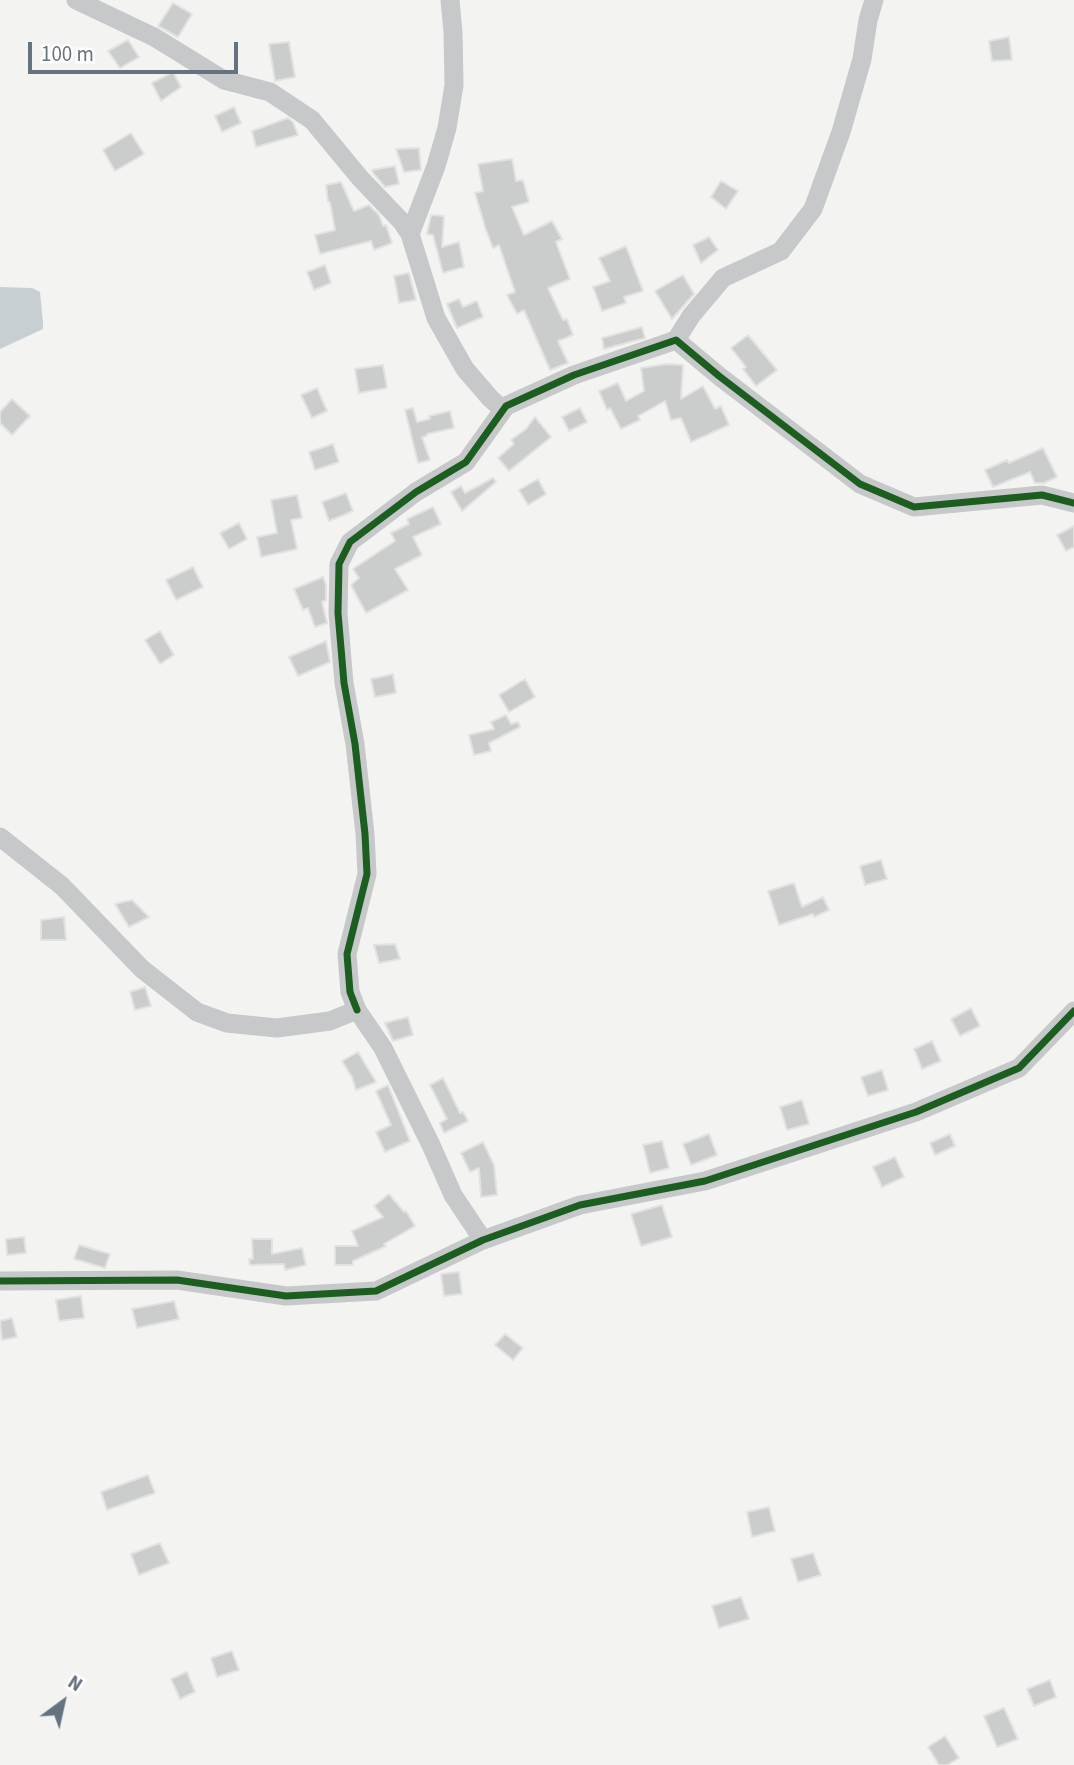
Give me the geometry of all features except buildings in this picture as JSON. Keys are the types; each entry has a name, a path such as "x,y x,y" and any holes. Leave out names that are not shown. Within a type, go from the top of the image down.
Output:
{"street":[{"path":"76,0 154,37 224,80 270,92 312,120 410,234 436,318 465,369 503,410"},
{"path":"410,234 436,166 447,128 454,85 450,0"},
{"path":"484,1240 453,1195 383,1048 357,1010 350,992 347,954 367,874 355,744 344,683 338,613 340,564 350,542 416,492 466,463 506,405 574,375 676,340 691,316 723,278 781,251 813,209 848,108 862,59 874,0"},
{"path":"676,340 860,484 914,508 1042,495 1074,503"},
{"path":"0,837 62,886 142,969 197,1012 227,1023 277,1028 330,1021 357,1010"},
{"path":"0,1281 177,1280 286,1296 376,1291 484,1240 580,1205 705,1181 916,1112 1018,1068 1074,1011"}],"shaded area":[{"path":"0,287 32,288 40,292 43,329 0,349"}],"cycle path":[{"path":"357,1010 350,992 347,954 367,874 355,744 344,683 338,613 339,564 350,542 416,492 466,462 506,406 574,375 676,340 860,484 914,507 1042,495 1074,503"},
{"path":"0,1281 177,1280 286,1296 376,1291 483,1240 580,1205 705,1181 916,1112 1019,1068 1074,1011"}]}
